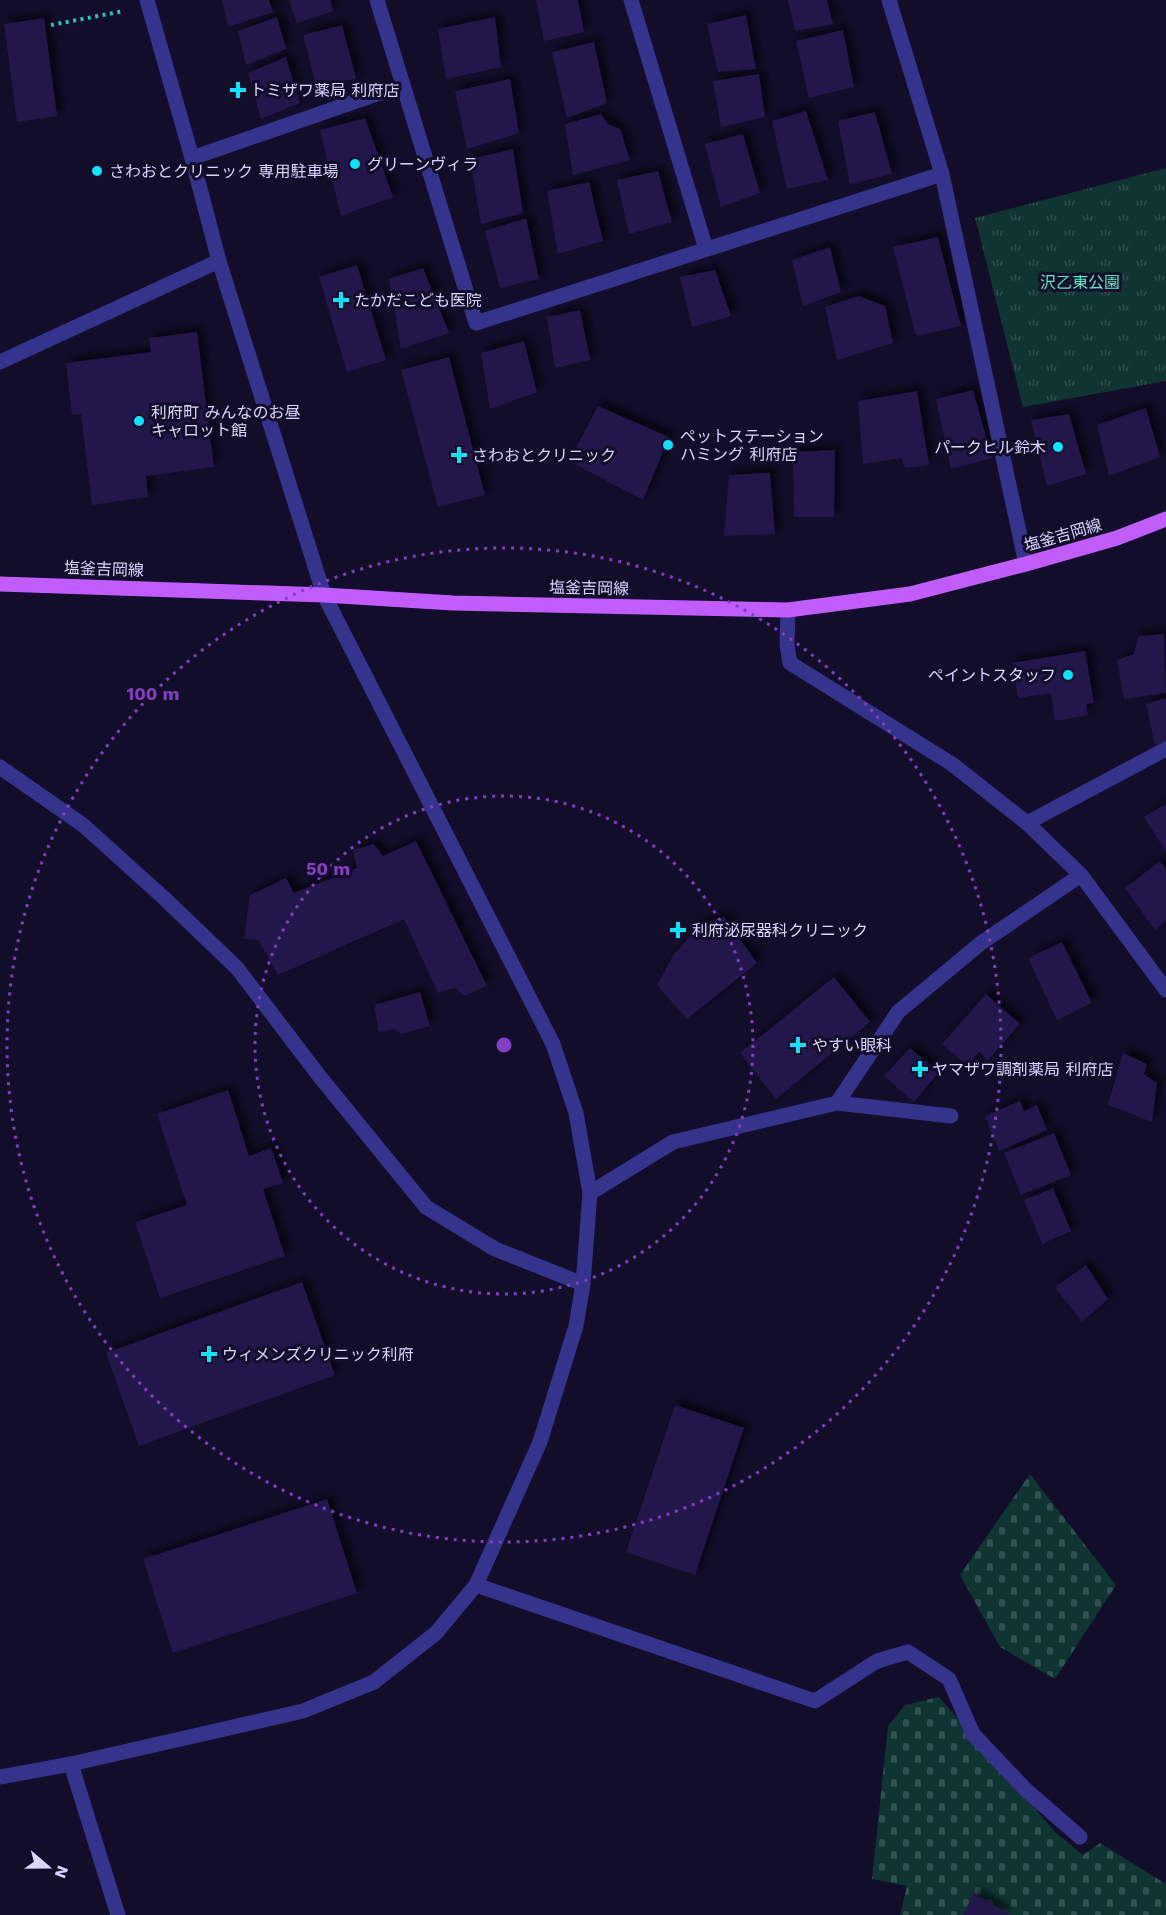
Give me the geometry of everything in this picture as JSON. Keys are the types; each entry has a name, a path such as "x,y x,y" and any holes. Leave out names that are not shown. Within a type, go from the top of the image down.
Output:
{"main road":[{"name":"塩釜吉岡線","path":"0,584 324,595 453,603 788,610 910,594 1117,538 1166,519"}],"street":[{"path":"377,0 476,323 942,174"},
{"path":"631,0 706,249"},
{"path":"889,0 942,174 1026,564"},
{"path":"0,1777 71,1764 303,1711 374,1682 436,1633 476,1585 540,1442 576,1326 583,1284 590,1193 576,1113 553,1044 324,595 219,261 147,3"},
{"path":"192,159 403,85"},
{"path":"0,362 219,261"},
{"path":"788,610 787,645 790,663 952,764 1027,823 1081,875 1166,990"},
{"path":"1027,823 1166,749"},
{"path":"0,767 83,825 237,968 320,1077 426,1207 495,1249 583,1284"},
{"path":"837,1103 898,1012 981,943 1081,875"},
{"path":"590,1193 674,1142 837,1103 951,1116"},
{"path":"476,1585 815,1701 878,1661 908,1652 950,1679 973,1734 1025,1788 1080,1837"},
{"path":"71,1764 118,1915"}],"path":[{"path":"51,25 147,3"}],"green space":[{"name":"沢乙東公園","path":"1166,168 1166,381 1023,407 975,218"},
{"path":"1030,1474 1116,1585 1055,1679 1000,1647 960,1575"},
{"path":"939,1697 1055,1832 1083,1855 1100,1843 1166,1884 1166,1915 900,1915 907,1886 872,1879 888,1726 905,1705"}],"building":[{"path":"222,0 269,0 273,12 228,27"},
{"path":"289,0 331,0 333,11 297,23"},
{"path":"536,0 578,0 584,32 544,41"},
{"path":"788,0 827,0 833,24 795,31"},
{"path":"746,15 756,69 718,72 707,24"},
{"path":"277,17 286,49 246,65 238,31"},
{"path":"495,17 501,67 446,79 438,29"},
{"path":"44,18 57,116 17,122 4,24"},
{"path":"342,25 356,78 317,89 303,35"},
{"path":"843,30 854,87 809,98 796,41"},
{"path":"594,42 607,103 567,118 552,52"},
{"path":"286,57 300,103 261,119 248,73"},
{"path":"759,74 765,117 721,127 713,81"},
{"path":"510,79 519,133 467,149 455,91"},
{"path":"806,111 828,180 787,189 772,121"},
{"path":"875,112 892,174 850,184 838,121"},
{"path":"601,114 608,124 620,129 630,160 573,175 565,124"},
{"name":"グリーンヴィラ","path":"365,118 393,197 341,216 320,130"},
{"path":"743,134 760,193 721,207 705,144"},
{"path":"513,149 523,213 481,224 470,159"},
{"path":"658,171 672,222 629,234 617,180"},
{"path":"589,182 603,241 558,254 547,191"},
{"path":"526,218 539,279 500,288 485,231"},
{"path":"938,237 961,326 916,336 893,247"},
{"path":"830,247 841,292 803,306 792,260"},
{"path":"357,265 386,360 347,372 319,277"},
{"path":"423,268 449,333 401,349 389,279"},
{"path":"715,270 731,316 692,327 680,277"},
{"path":"859,296 885,306 893,343 837,360 825,307"},
{"path":"580,310 590,360 555,368 547,317"},
{"path":"197,332 214,467 146,476 148,497 92,505 81,414 72,415 66,363 151,352 149,338"},
{"path":"524,341 537,392 490,409 481,353"},
{"path":"449,357 485,495 438,507 401,370"},
{"path":"973,390 992,458 951,469 936,399"},
{"path":"917,391 929,465 905,468 901,458 863,464 858,401"},
{"path":"598,406 669,437 643,500 569,461"},
{"path":"1146,408 1160,457 1109,476 1097,425"},
{"name":"パークヒル鈴木","path":"1069,414 1086,474 1047,486 1031,420"},
{"path":"835,450 834,517 794,517 793,452"},
{"path":"770,473 775,534 724,536 729,475"},
{"path":"1164,634 1166,693 1124,699 1117,660 1134,654 1138,636"},
{"path":"1085,651 1094,703 1086,704 1088,715 1055,721 1051,693 1018,698 1012,663"},
{"path":"1166,698 1166,742 1155,745 1146,704"},
{"path":"1166,804 1166,852 1144,817"},
{"path":"416,841 487,986 464,996 455,988 438,993 404,919 278,975 258,940 244,939 250,895 286,878 294,893 357,868 353,850 374,844 383,856"},
{"path":"1160,861 1166,869 1166,920 1155,930 1125,888"},
{"path":"724,917 757,963 687,1019 657,985 674,954 702,923"},
{"path":"1062,942 1092,1003 1057,1020 1028,958"},
{"path":"834,977 870,1022 776,1099 740,1053"},
{"path":"420,992 430,1026 401,1034 393,1029 379,1032 374,1005"},
{"path":"986,994 1020,1024 988,1060 979,1052 967,1066 942,1044"},
{"path":"910,1048 939,1072 914,1102 884,1076"},
{"path":"1123,1053 1147,1064 1144,1074 1157,1083 1152,1122 1108,1105"},
{"path":"228,1090 249,1156 271,1148 283,1183 263,1189 285,1256 160,1298 135,1222 187,1205 157,1114"},
{"path":"1020,1101 1024,1111 1037,1105 1047,1130 999,1151 985,1116"},
{"path":"1054,1133 1071,1175 1021,1195 1004,1153"},
{"path":"1053,1188 1071,1231 1042,1244 1024,1200"},
{"path":"1086,1265 1108,1299 1082,1322 1055,1287"},
{"path":"302,1282 335,1375 139,1446 106,1353"},
{"path":"675,1405 744,1428 695,1575 626,1552"},
{"path":"327,1499 357,1593 173,1653 143,1559"},
{"path":"974,1893 1010,1915 963,1915"}],"place":[{"name":"トミザワ薬局 利府店","path":"238,90"},
{"name":"グリーンヴィラ","path":"355,164"},
{"name":"さわおとクリニック 専用駐車場","path":"97,171"},
{"name":"たかだこども医院","path":"341,300"},
{"name":"利府町 みんなのお昼 キャロット館","path":"139,421"},
{"name":"ペットステーション ハミング 利府店","path":"668,445"},
{"name":"パークヒル鈴木","path":"1058,447"},
{"name":"さわおとクリニック","path":"459,455"},
{"name":"ペイントスタッフ","path":"1068,675"},
{"name":"利府泌尿器科クリニック","path":"678,930"},
{"name":"やすい眼科","path":"798,1045"},
{"name":"ヤマザワ調剤薬局 利府店","path":"920,1069"},
{"name":"ウィメンズクリニック利府","path":"209,1354"}]}
